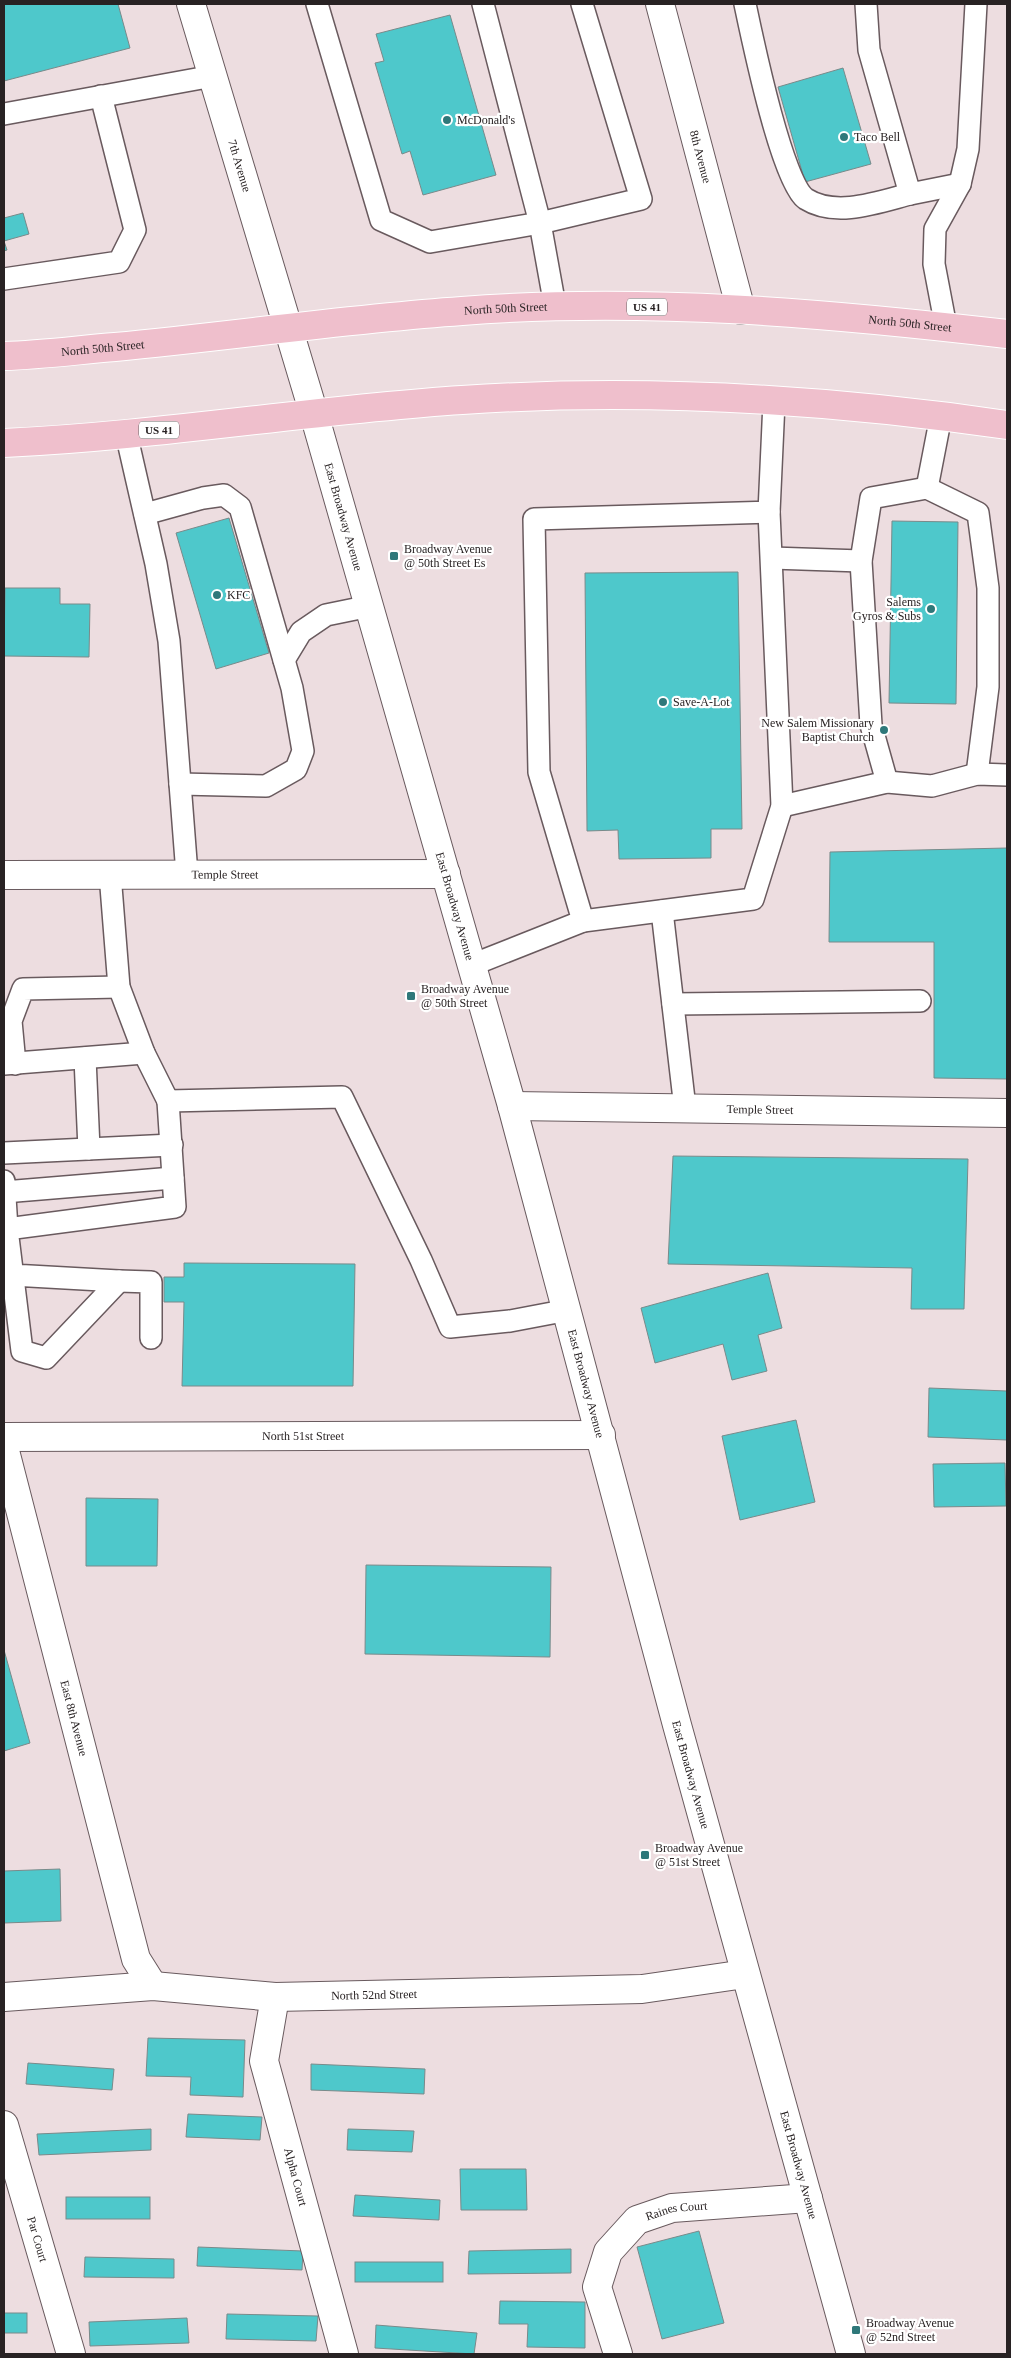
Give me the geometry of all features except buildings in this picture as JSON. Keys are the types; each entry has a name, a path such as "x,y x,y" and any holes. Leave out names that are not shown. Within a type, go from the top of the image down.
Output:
{"main road":[{"name":"North 50th Street","path":"4,356 142,344 462,311 555,306 741,310 1007,334"},
{"name":"US 41","path":"4,443 462,400 575,396 705,397 941,416 1007,425"}],"street":[{"name":"8th Avenue","path":"660,4 741,310"},
{"name":"7th Avenue","path":"198,5 213,76 314,414"},
{"name":"East Broadway Avenue","path":"314,414 512,1106 602,1435 745,1974 852,2354"},
{"name":"Temple Street","path":"4,875 446,874"},
{"name":"Temple Street","path":"512,1106 1007,1113"},
{"name":"North 51st Street","path":"4,1438 602,1435"},
{"name":"East 8th Avenue","path":"4,1447 136,1959 153,1986"},
{"name":"North 52nd Street","path":"4,1997 153,1986 275,1997 642,1989 745,1974"},
{"name":"Alpha Court","path":"275,1997 264,2061 344,2354"},
{"name":"Par Court","path":"4,2125 71,2354"},
{"name":"Raines Court","path":"618,2354 597,2287 608,2252 637,2220 672,2208 808,2198"}],"lane":[{"path":"317,4 381,220 430,242 540,223 640,199 582,4"},
{"path":"484,4 540,223 555,306"},
{"path":"745,4 755,50 789,173 805,198 830,207 861,206 960,184"},
{"path":"866,4 869,50 910,194"},
{"path":"946,327 934,264 935,229 960,184 968,149 976,4"},
{"path":"4,114 213,76"},
{"path":"4,279 118,262 135,230 100,96"},
{"path":"472,965 584,921 753,899 782,806 770,512 774,402"},
{"path":"927,488 941,416"},
{"path":"126,433 156,564 169,641 187,874"},
{"path":"887,782 871,725 861,561 871,498 927,488 978,513 988,588 988,687 976,774"},
{"path":"144,514 204,498 224,495 240,507 292,688 303,750 296,769 266,786 180,784"},
{"path":"584,921 539,772 534,519 770,512"},
{"path":"772,558 861,561"},
{"path":"284,660 301,632 326,614 370,606"},
{"path":"782,806 887,782 932,786 976,774 1007,775"},
{"path":"7,1229 175,1207 168,1101 144,1053 118,987 110,874"},
{"path":"662,911 684,1108"},
{"path":"118,987 23,989 11,1021 9,1064 144,1053"},
{"path":"673,1004 920,1001"},
{"path":"85,1058 89,1149"},
{"path":"168,1101 342,1097 421,1260 450,1327 510,1321 568,1310"},
{"path":"4,1153 172,1145"},
{"path":"4,1192 173,1178"},
{"path":"4,1181 7,1229 22,1350 46,1358 118,1281"},
{"path":"12,1274 151,1282 151,1338"}],"place":[{"name":"McDonald's","path":"447,120"},
{"name":"Taco Bell","path":"844,137"},
{"name":"Broadway Avenue @ 50th Street Es","path":"394,556"},
{"name":"KFC","path":"217,595"},
{"name":"Salems Gyros & Subs","path":"931,609"},
{"name":"Save-A-Lot","path":"663,702"},
{"name":"New Salem Missionary Baptist Church","path":"884,730"},
{"name":"Broadway Avenue @ 50th Street","path":"411,996"},
{"name":"Broadway Avenue @ 51st Street","path":"645,1855"},
{"name":"Broadway Avenue @ 52nd Street","path":"856,2330"}]}
